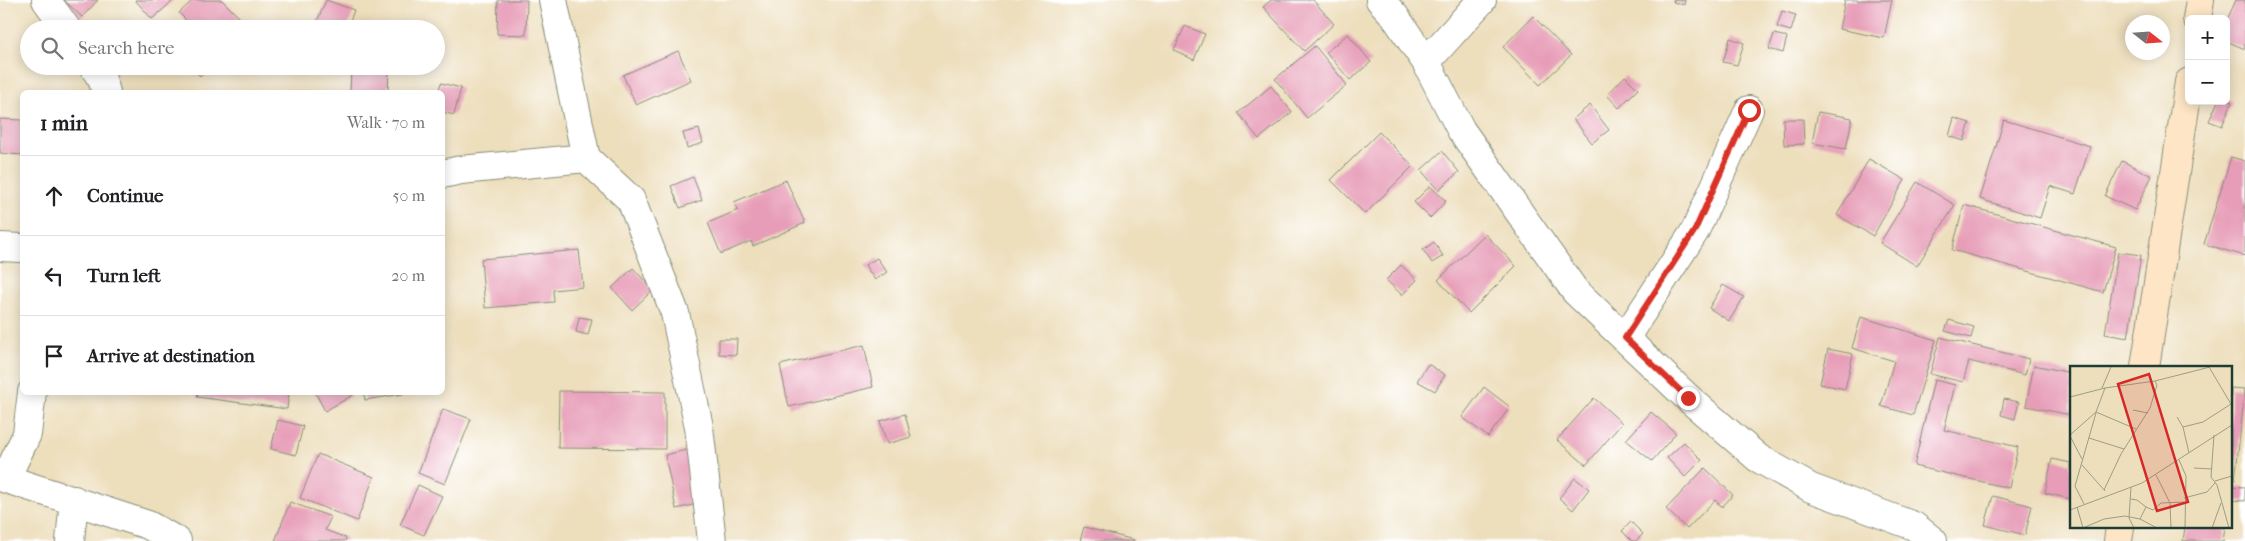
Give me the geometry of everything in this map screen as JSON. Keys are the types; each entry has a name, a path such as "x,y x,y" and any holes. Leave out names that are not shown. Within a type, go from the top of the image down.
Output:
{"main road":[{"path":"2198,15 2200,0"},
{"path":"2145,366 2185,105"},
{"path":"2118,541 2120,528"}],"street":[{"path":"46,0 60,20"},
{"path":"553,0 586,158 632,200 675,313 700,426 712,541"},
{"path":"1380,0 1394,15 1426,62 1461,130 1575,291 1688,398 1758,458 1811,488 1914,526 1933,541"},
{"path":"1426,62 1482,0"},
{"path":"100,75 105,90"},
{"path":"1625,338 1695,230 1749,110"},
{"path":"445,173 461,170 586,158"},
{"path":"0,247 20,248"},
{"path":"32,395 27,434 3,477 148,525 177,541"},
{"path":"70,541 74,500"}],"building":[{"path":"64,0 98,0 82,17"},
{"path":"135,0 174,0 152,19"},
{"path":"193,0 222,0 242,20 186,20 179,13"},
{"path":"326,0 354,10 350,20 318,20"},
{"path":"498,0 527,0 526,35 497,34"},
{"path":"1271,0 1313,0 1334,24 1304,51 1263,7"},
{"path":"1674,0 1685,0 1684,5 1673,2"},
{"path":"1845,0 1892,0 1884,38 1839,29"},
{"path":"2236,0 2245,0 2245,49 2230,43 2229,15"},
{"path":"1782,11 1796,15 1791,31 1777,27"},
{"path":"1533,16 1571,55 1540,85 1503,47"},
{"path":"1185,26 1205,34 1194,60 1174,50"},
{"path":"1348,34 1371,62 1350,80 1326,52"},
{"path":"1774,34 1787,37 1783,53 1769,49"},
{"path":"1730,38 1744,43 1737,65 1723,62"},
{"path":"1315,46 1347,85 1307,118 1275,79"},
{"path":"678,51 691,80 636,105 623,75"},
{"path":"351,75 389,75 388,90 350,90"},
{"path":"1625,76 1638,89 1619,108 1607,95"},
{"path":"441,83 461,88 454,115 445,113 445,90 439,90"},
{"path":"1271,86 1292,112 1259,139 1238,113"},
{"path":"2230,101 2232,102 2222,126 2209,121 2216,105 2230,105"},
{"path":"1590,105 1609,130 1592,143 1573,119"},
{"path":"1818,112 1852,118 1846,149 1812,143"},
{"path":"1954,118 1970,123 1964,141 1949,136"},
{"path":"0,119 20,120 20,155 0,153"},
{"path":"1783,119 1803,119 1804,144 1784,145"},
{"path":"2004,120 2090,146 2075,194 2050,186 2040,218 1980,199"},
{"path":"699,129 703,143 687,148 683,133"},
{"path":"1379,132 1413,166 1365,214 1331,180"},
{"path":"1442,151 1459,172 1438,190 1421,170"},
{"path":"2231,157 2245,161 2245,256 2204,244"},
{"path":"1869,159 1905,180 1873,236 1837,215"},
{"path":"2122,161 2152,176 2135,210 2105,196"},
{"path":"693,177 702,200 680,208 671,186"},
{"path":"786,180 805,223 753,246 751,241 721,254 708,223 738,210 734,202"},
{"path":"1917,182 1955,205 1917,266 1880,243"},
{"path":"1430,186 1446,201 1430,218 1414,202"},
{"path":"1964,205 2116,247 2103,292 1952,250"},
{"path":"1485,234 1516,266 1469,313 1438,280"},
{"path":"1434,242 1443,256 1432,263 1423,250"},
{"path":"579,250 583,287 553,290 554,302 485,308 481,259"},
{"path":"2118,252 2141,255 2128,338 2105,334"},
{"path":"877,258 887,272 875,280 865,265"},
{"path":"1401,265 1417,280 1402,295 1386,280"},
{"path":"633,268 653,290 632,310 612,288"},
{"path":"1723,285 1744,297 1729,321 1709,308"},
{"path":"579,317 592,319 588,335 576,332"},
{"path":"1861,317 1936,340 1913,415 1881,406 1894,361 1852,348"},
{"path":"1949,320 1974,327 1971,338 1945,331"},
{"path":"1940,337 2029,359 2025,375 1969,361 1963,382 1930,374"},
{"path":"719,339 737,339 736,355 719,354"},
{"path":"864,345 873,387 789,407 780,365"},
{"path":"1828,349 1853,354 1845,389 1820,384"},
{"path":"1428,364 1445,375 1435,391 1417,381"},
{"path":"2034,365 2070,373 2070,415 2026,406"},
{"path":"1934,380 1955,385 1944,430 2018,447 2009,488 1914,466"},
{"path":"1484,387 1510,407 1488,437 1462,417"},
{"path":"2232,388 2245,389 2235,480 2232,480"},
{"path":"559,391 665,392 665,449 558,448"},
{"path":"197,395 289,395 287,409 197,397"},
{"path":"317,395 353,395 325,411"},
{"path":"364,395 397,395 365,400"},
{"path":"1594,398 1622,423 1586,465 1557,440"},
{"path":"2004,399 2019,402 2015,419 2001,415"},
{"path":"443,409 471,419 445,484 418,473"},
{"path":"1651,412 1676,433 1652,461 1626,440"},
{"path":"905,414 911,437 887,444 880,421"},
{"path":"278,420 303,426 296,455 271,449"},
{"path":"1684,442 1702,460 1685,477 1667,458"},
{"path":"695,448 706,502 676,509 665,455"},
{"path":"318,454 374,477 357,521 300,498"},
{"path":"2052,459 2070,463 2070,499 2045,493"},
{"path":"1705,468 1733,495 1722,507 1715,500 1687,529 1666,509"},
{"path":"1575,478 1589,489 1573,510 1559,498"},
{"path":"418,485 442,496 424,535 400,525"},
{"path":"2232,486 2245,487 2245,501 2232,500"},
{"path":"1993,496 2032,506 2025,535 1985,525"},
{"path":"290,502 331,517 325,530 346,538 345,541 275,541"},
{"path":"1631,522 1643,534 1636,541 1632,541 1622,531"},
{"path":"1084,527 1134,540 1134,541 1080,541"},
{"path":"2185,528 2225,528 2223,541 2183,541"}],"route":[{"path":"1688,398 1625,338 1695,230 1749,110"}]}
